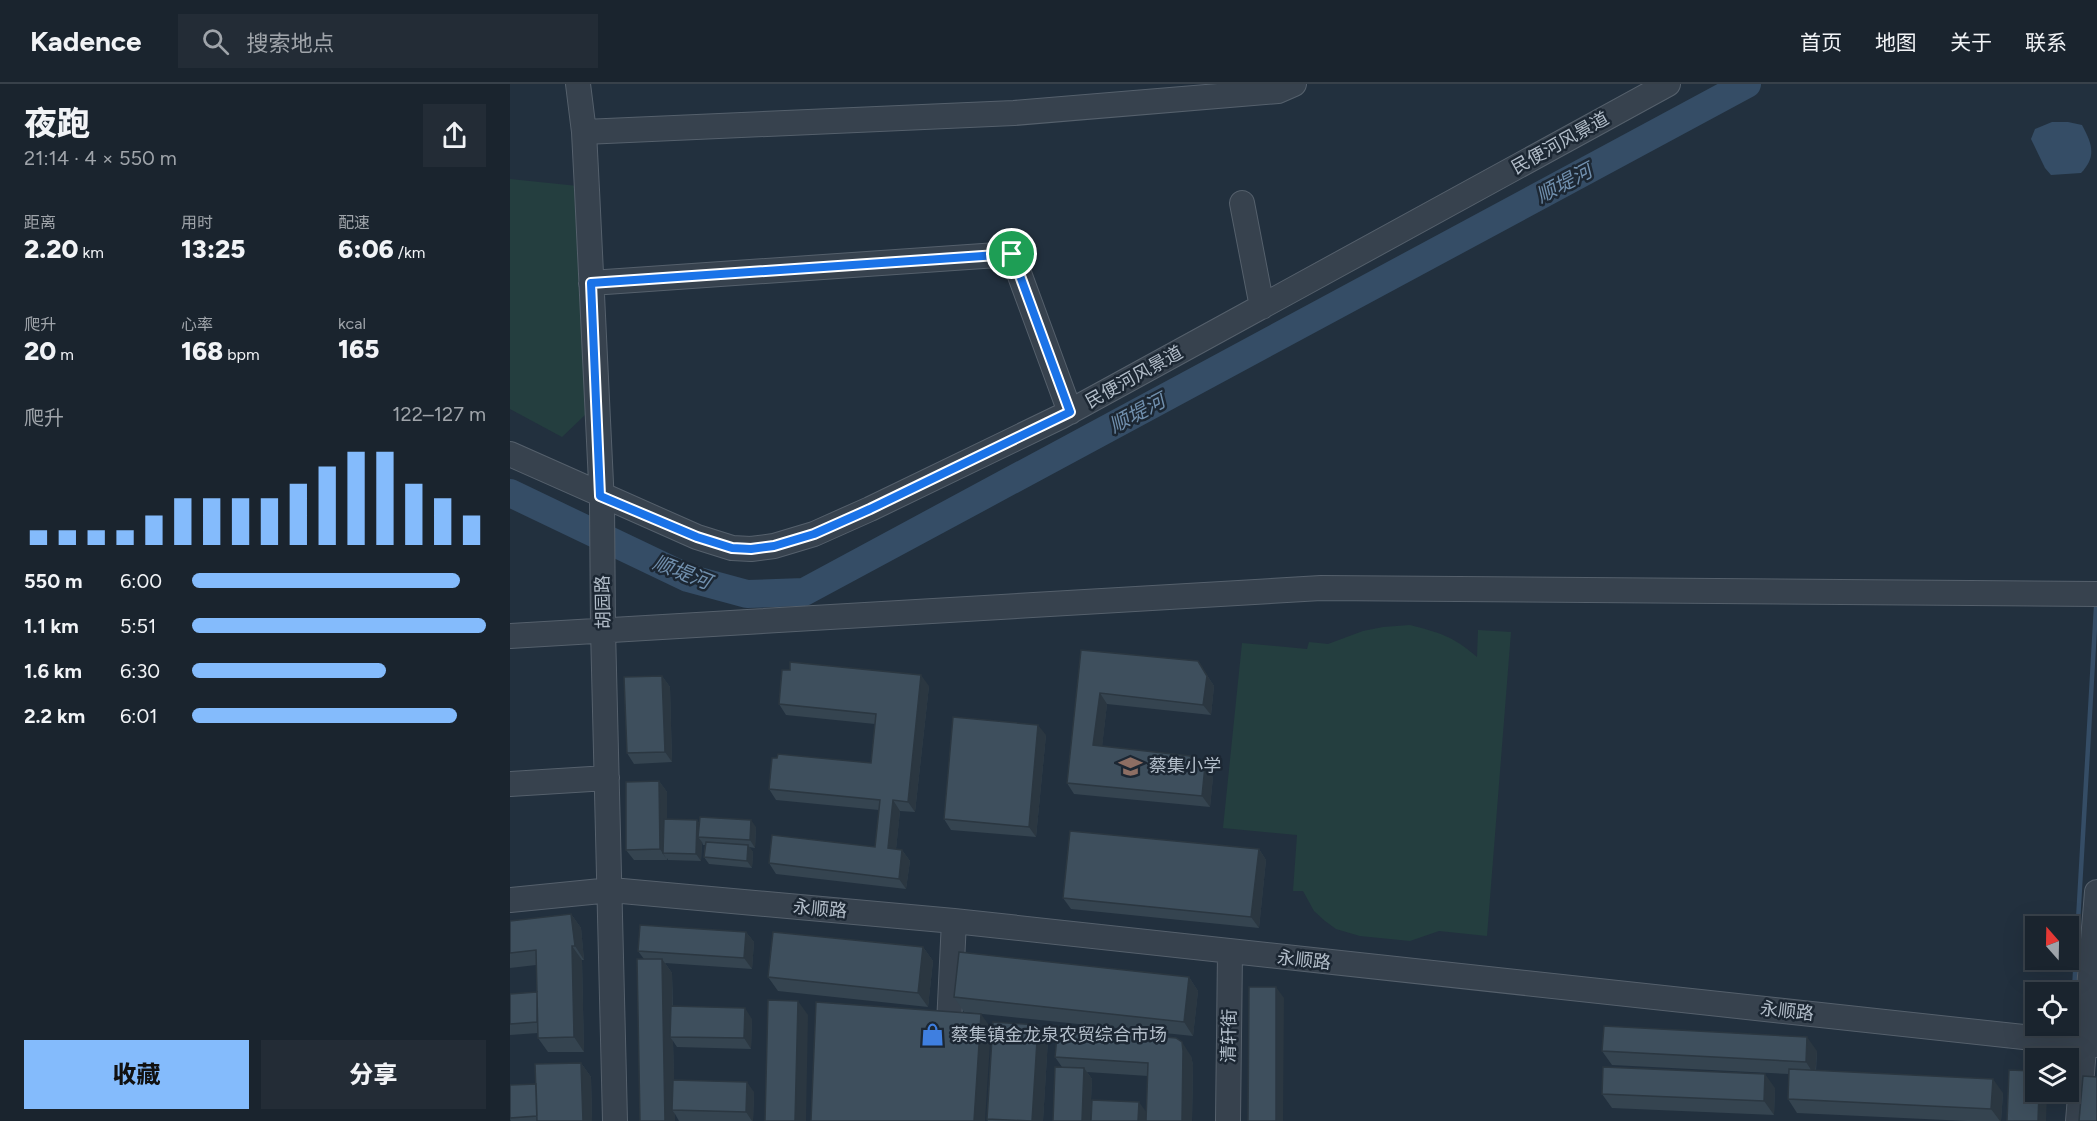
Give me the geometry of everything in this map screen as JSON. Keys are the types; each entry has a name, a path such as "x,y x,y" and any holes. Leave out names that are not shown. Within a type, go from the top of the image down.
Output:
{"street":[{"name":"胡园路","path":"578,84 584,132 601,500 615,1121"},
{"path":"584,132 1014,112 1278,91 1294,84"},
{"name":"民便河风景道","path":"510,454 601,500 732,548 751,549 774,546 814,534 1070,412 1668,84"},
{"path":"1242,203 1262,307"},
{"path":"591,283 1012,254 1070,412"},
{"path":"510,636 1321,588 2097,594"},
{"path":"510,784 607,778"},
{"name":"永顺路","path":"510,900 610,890 954,921 2091,1044"},
{"path":"2078,1121 2091,1044 2097,892"},
{"path":"947,1069 954,921"},
{"name":"清轩街","path":"1228,1121 1230,952"}],"green space":[{"path":"510,179 578,186 585,415 562,437 510,409"},
{"path":"1410,625 1446,636 1477,657 1478,630 1511,632 1487,936 1439,931 1410,941 1360,936 1336,929 1314,911 1303,891 1293,891 1297,835 1223,828 1242,643 1307,649 1309,642 1328,644 1363,631"}],"water":[{"path":"2052,122 2082,125 2090,144 2091,155 2081,173 2051,175 2045,168 2031,139 2035,129"}],"building":[{"path":"1081,650 1198,661 1207,676 1203,705 1100,693 1093,745 1190,756 1194,765 1205,766 1202,796 1067,783"},
{"path":"790,662 921,675 908,802 893,800 888,848 902,850 899,879 769,863 772,835 875,847 880,800 769,789 772,758 777,758 778,754 871,763 876,714 779,704 782,670 790,670"},
{"path":"662,676 665,752 627,753 624,677"},
{"path":"953,717 1038,725 1029,827 944,819"},
{"path":"659,781 660,849 626,850 626,782"},
{"path":"700,817 751,820 750,840 698,837"},
{"path":"664,819 697,820 696,854 663,853"},
{"path":"1070,831 1259,849 1251,917 1063,898"},
{"path":"706,842 748,845 747,861 704,857"},
{"path":"571,914 575,946 572,946 574,1037 538,1038 536,950 510,953 510,921"},
{"path":"640,925 746,932 744,958 638,951"},
{"path":"773,932 923,947 918,993 768,977"},
{"path":"959,952 1189,977 1184,1022 954,997"},
{"path":"637,959 662,959 665,1121 640,1121"},
{"path":"1249,987 1276,987 1276,1121 1248,1121"},
{"path":"537,992 537,1022 510,1024 510,994"},
{"path":"768,1000 798,1001 795,1121 765,1121"},
{"path":"816,1002 981,1014 974,1121 811,1121"},
{"path":"671,1006 745,1008 744,1038 670,1037"},
{"path":"993,1022 1038,1025 1032,1121 987,1119"},
{"path":"1604,1026 1807,1037 1806,1062 1602,1051"},
{"path":"1058,1027 1176,1038 1182,1042 1182,1121 1146,1121 1148,1063 1055,1057"},
{"path":"581,1063 583,1121 537,1121 535,1064"},
{"path":"1055,1067 1084,1068 1082,1121 1053,1121"},
{"path":"1603,1067 1765,1074 1764,1101 1602,1094"},
{"path":"1789,1069 1993,1079 1991,1109 1788,1099"},
{"path":"2009,1070 2025,1071 2025,1102 2039,1102 2038,1121 2007,1121"},
{"path":"2083,1076 2097,1077 2097,1121 2079,1121"},
{"path":"673,1080 747,1082 746,1112 672,1110"},
{"path":"536,1084 537,1116 510,1118 510,1085"},
{"path":"1092,1100 1139,1102 1138,1121 1091,1121"}],"waterway":[{"name":"顺堤河","path":"510,493 688,578 747,594 804,592 1747,84"},
{"path":"2075,982 2096,608"}],"place":[{"name":"蔡集小学","path":"1131,766"},
{"name":"蔡集镇金龙泉农贸综合市场","path":"933,1035"}],"route":[{"path":"1012,254 1070,412 870,509 814,534 774,546 751,549 732,548 697,537 600,496 591,283 1012,254"}]}
